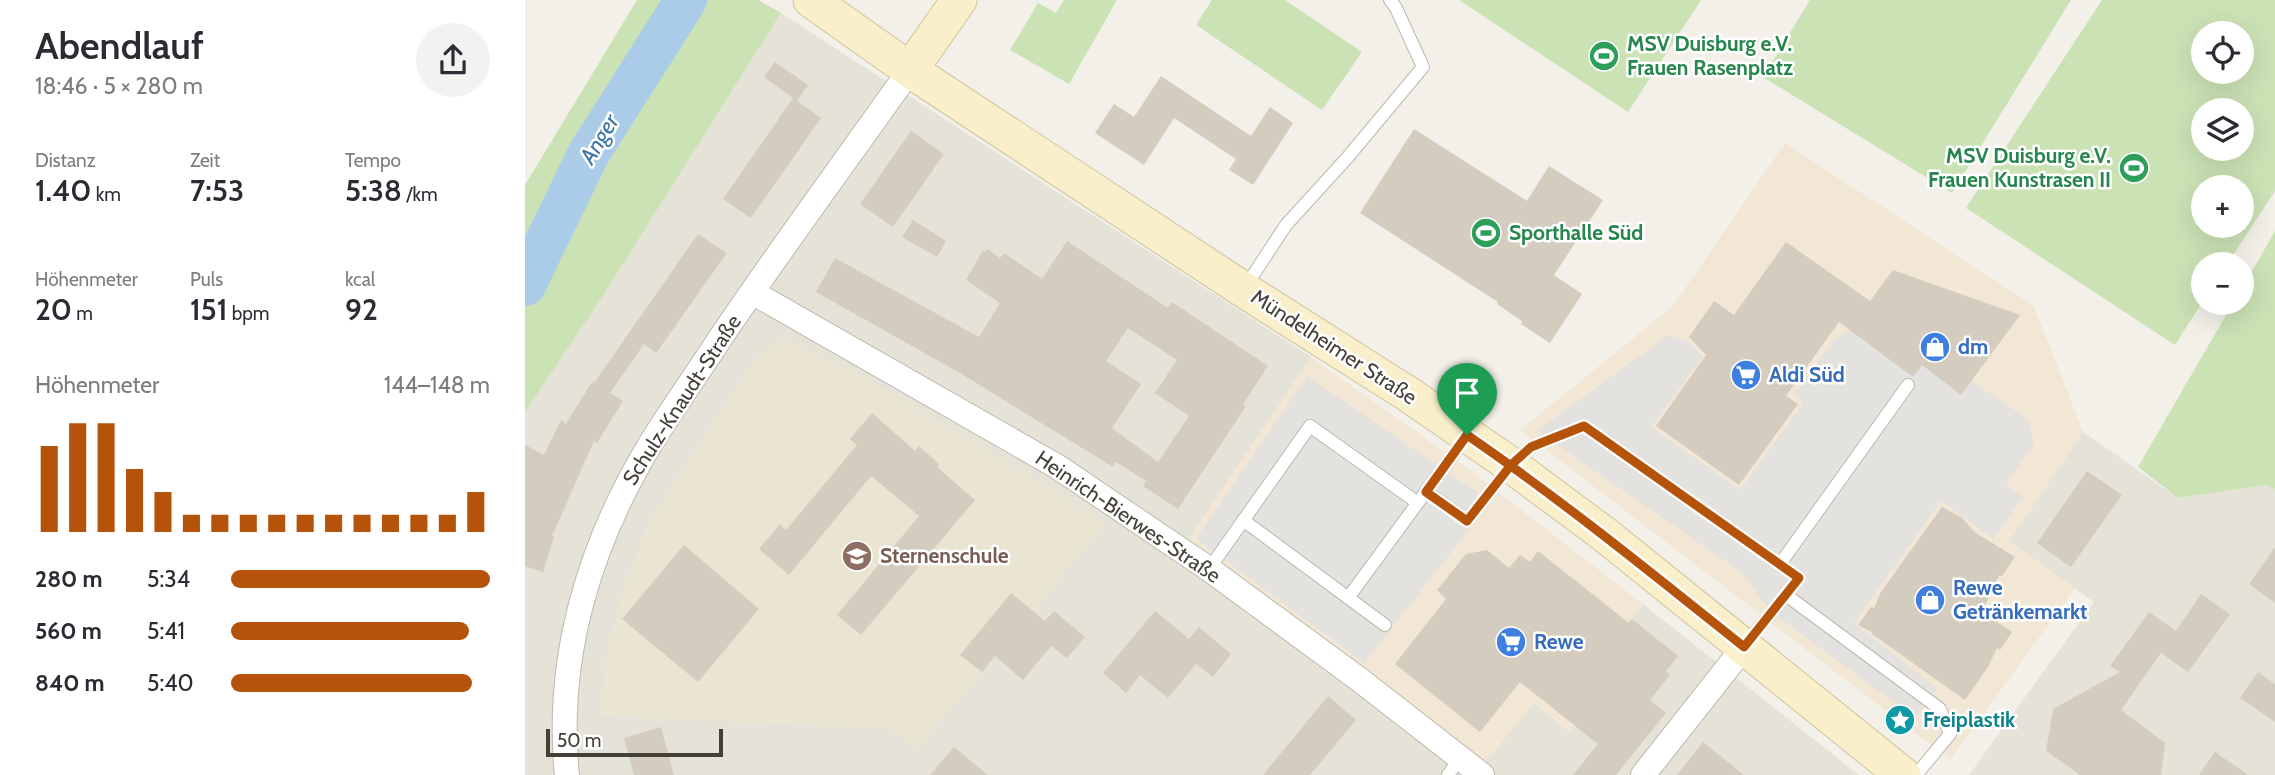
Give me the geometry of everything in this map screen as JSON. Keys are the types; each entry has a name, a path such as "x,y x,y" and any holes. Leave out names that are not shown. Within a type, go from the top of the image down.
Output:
{"main road":[{"name":"Mündelheimer Straße","path":"811,0 910,70 1244,290 1408,394 1511,465 1604,534 1903,775"},
{"path":"910,70 959,0"}],"street":[{"name":"Schulz-Knaudt-Straße","path":"567,775 565,726 571,645 579,607 608,523 651,442 752,292 910,70"},
{"name":"Heinrich-Bierwes-Straße","path":"752,292 1058,467 1209,569 1454,766 1482,775"},
{"path":"1644,775 1744,647"}],"lane":[{"path":"1244,290 1286,225 1347,158 1423,67 1390,0"},
{"path":"1780,564 1908,384"},
{"path":"1209,569 1310,426 1418,503"},
{"path":"1426,492 1467,521 1511,465 1531,447 1584,426 1799,578 1744,647"},
{"path":"1348,598 1467,435"},
{"path":"1243,520 1385,625"},
{"path":"1786,595 1940,709 1950,734 1916,775"}],"shaded area":[{"path":"781,13 1311,357 1187,542 1484,763 1534,703 1570,732 1619,634 1643,604 1859,775 525,775 525,412 599,302"},
{"path":"1785,143 2034,306 2083,432 2009,541 2075,588 1950,760 1520,430 1673,306"},
{"path":"1849,330 1913,377 1922,365 1972,381 2029,420 2034,444 2006,484 2023,497 1993,539 1941,501 1854,623 1938,689 1915,718 1769,610 1741,572 1537,431 1668,335 1687,341 1703,356 1651,427 1740,490 1803,403 1794,395 1832,342"},
{"name":"Sternenschule","path":"783,340 849,369 1106,523 916,750 891,729 600,716 608,646 623,589 648,523 757,355"},
{"path":"1311,357 1467,468 1643,604 1619,635 1616,671 1569,732 1534,703 1484,764 1187,542"},
{"path":"1307,376 1491,502 1364,663 1196,539"},
{"path":"2083,432 2178,498 2267,485 2275,489 2275,775 1969,775 2094,602 2009,541"}],"green space":[{"path":"637,0 758,0 781,13 599,302 525,412 525,185"},
{"path":"1064,0 1117,0 1069,84 1010,50 1038,3 1056,13"},
{"path":"1212,0 1285,0 1362,52 1322,110 1196,25"},
{"name":"MSV Duisburg e.V. Frauen Rasenplatz","path":"1459,0 1701,0 1628,112"},
{"path":"1810,0 2071,0 1952,193 1763,77"},
{"name":"MSV Duisburg e.V. Frauen Kunstrasen II","path":"2102,0 2275,0 2275,191 2254,223 2254,175 2191,175 2191,238 2244,238 2235,252 2191,252 2191,315 2194,315 2175,345 1966,208"},
{"path":"2275,231 2275,489 2266,485 2178,498 2138,467 2226,315 2254,315 2254,268"}],"building":[{"path":"775,62 808,85 797,101 821,118 751,218 723,199 793,98 764,77"},
{"path":"1161,76 1251,136 1270,107 1293,123 1253,185 1229,170 1236,159 1174,118 1144,165 1095,133 1114,104 1134,117"},
{"name":"Sporthalle Süd","path":"1414,129 1527,201 1549,166 1603,200 1554,275 1582,294 1550,343 1521,324 1522,321 1497,304 1498,302 1360,213"},
{"path":"911,131 944,154 893,227 860,204"},
{"path":"913,220 946,241 937,257 902,237"},
{"path":"698,234 727,253 656,353 644,344 610,393 623,401 597,443 594,441 552,536 554,537 543,572 525,566 525,445 544,455 561,420 566,424 592,382 594,383"},
{"path":"1067,241 1168,308 1172,302 1268,366 1243,404 1246,406 1178,509 1143,486 1146,481 1116,462 1113,467 960,373 816,292 835,258 979,337 1000,303 966,280 983,250 985,252 987,249 1000,258 1004,253 1042,279","holes":["1128,328 1177,360 1155,393 1189,416 1158,462 1112,428 1141,384 1106,361"]},
{"name":"Aldi Süd","path":"1786,242 1870,301 1893,270 2020,315 1961,395 1922,365 1913,377 1839,322 1786,396 1798,404 1739,485 1656,426 1706,355 1689,337 1714,301 1734,315"},
{"path":"872,413 915,451 919,446 939,464 937,467 975,500 861,635 837,615 919,516 871,476 789,575 759,549 780,524 786,530 857,445 850,439"},
{"path":"2087,471 2122,495 2071,567 2037,543"},
{"name":"Rewe Getränkemarkt","path":"1942,507 1961,517 1976,533 2015,557 2002,576 1999,575 1982,612 2012,632 2000,650 1997,648 1988,667 1965,700 1858,625 1871,607 1874,608 1881,592"},
{"path":"684,545 759,609 698,682 622,619"},
{"path":"2275,547 2275,603 2249,584"},
{"name":"Rewe","path":"1487,550 1509,568 1520,555 1530,562 1538,551 1629,623 1632,619 1678,656 1666,671 1670,675 1650,700 1666,713 1616,775 1573,775 1598,744 1520,682 1480,732 1395,664 1446,599 1437,590 1466,554"},
{"path":"1011,593 1045,621 1054,611 1085,637 1067,658 1051,646 1023,680 995,656 982,672 960,655"},
{"path":"2201,594 2230,614 2188,672 2161,653 2121,710 2165,743 2161,775 2080,775 2046,751 2053,709 2120,672 2110,666 2149,612 2176,631"},
{"path":"1155,611 1189,639 1199,627 1231,654 1213,677 1196,664 1168,698 1140,675 1126,693 1103,673"},
{"path":"2258,672 2275,684 2275,722 2240,698"},
{"path":"1328,696 1356,720 1310,775 1263,775"},
{"path":"661,727 674,775 634,775 624,738"},
{"path":"1703,742 1744,775 1677,775"},
{"path":"954,747 988,775 930,775"},
{"path":"2215,752 2248,775 2199,775"}],"waterway":[{"name":"Anger","path":"525,285 589,153 686,0"}],"place":[{"name":"MSV Duisburg e.V. Frauen Rasenplatz","path":"1604,56"},
{"name":"MSV Duisburg e.V. Frauen Kunstrasen II","path":"2134,168"},
{"name":"Sporthalle Süd","path":"1486,233"},
{"name":"dm","path":"1935,347"},
{"name":"Aldi Süd","path":"1746,375"},
{"name":"Sternenschule","path":"857,556"},
{"name":"Rewe Getränkemarkt","path":"1930,600"},
{"name":"Rewe","path":"1511,642"},
{"name":"Freiplastik","path":"1900,720"}],"route":[{"path":"1467,435 1426,492 1467,521 1511,465 1531,447 1584,426 1799,578 1744,647 1604,534 1511,465 1467,435"}]}
